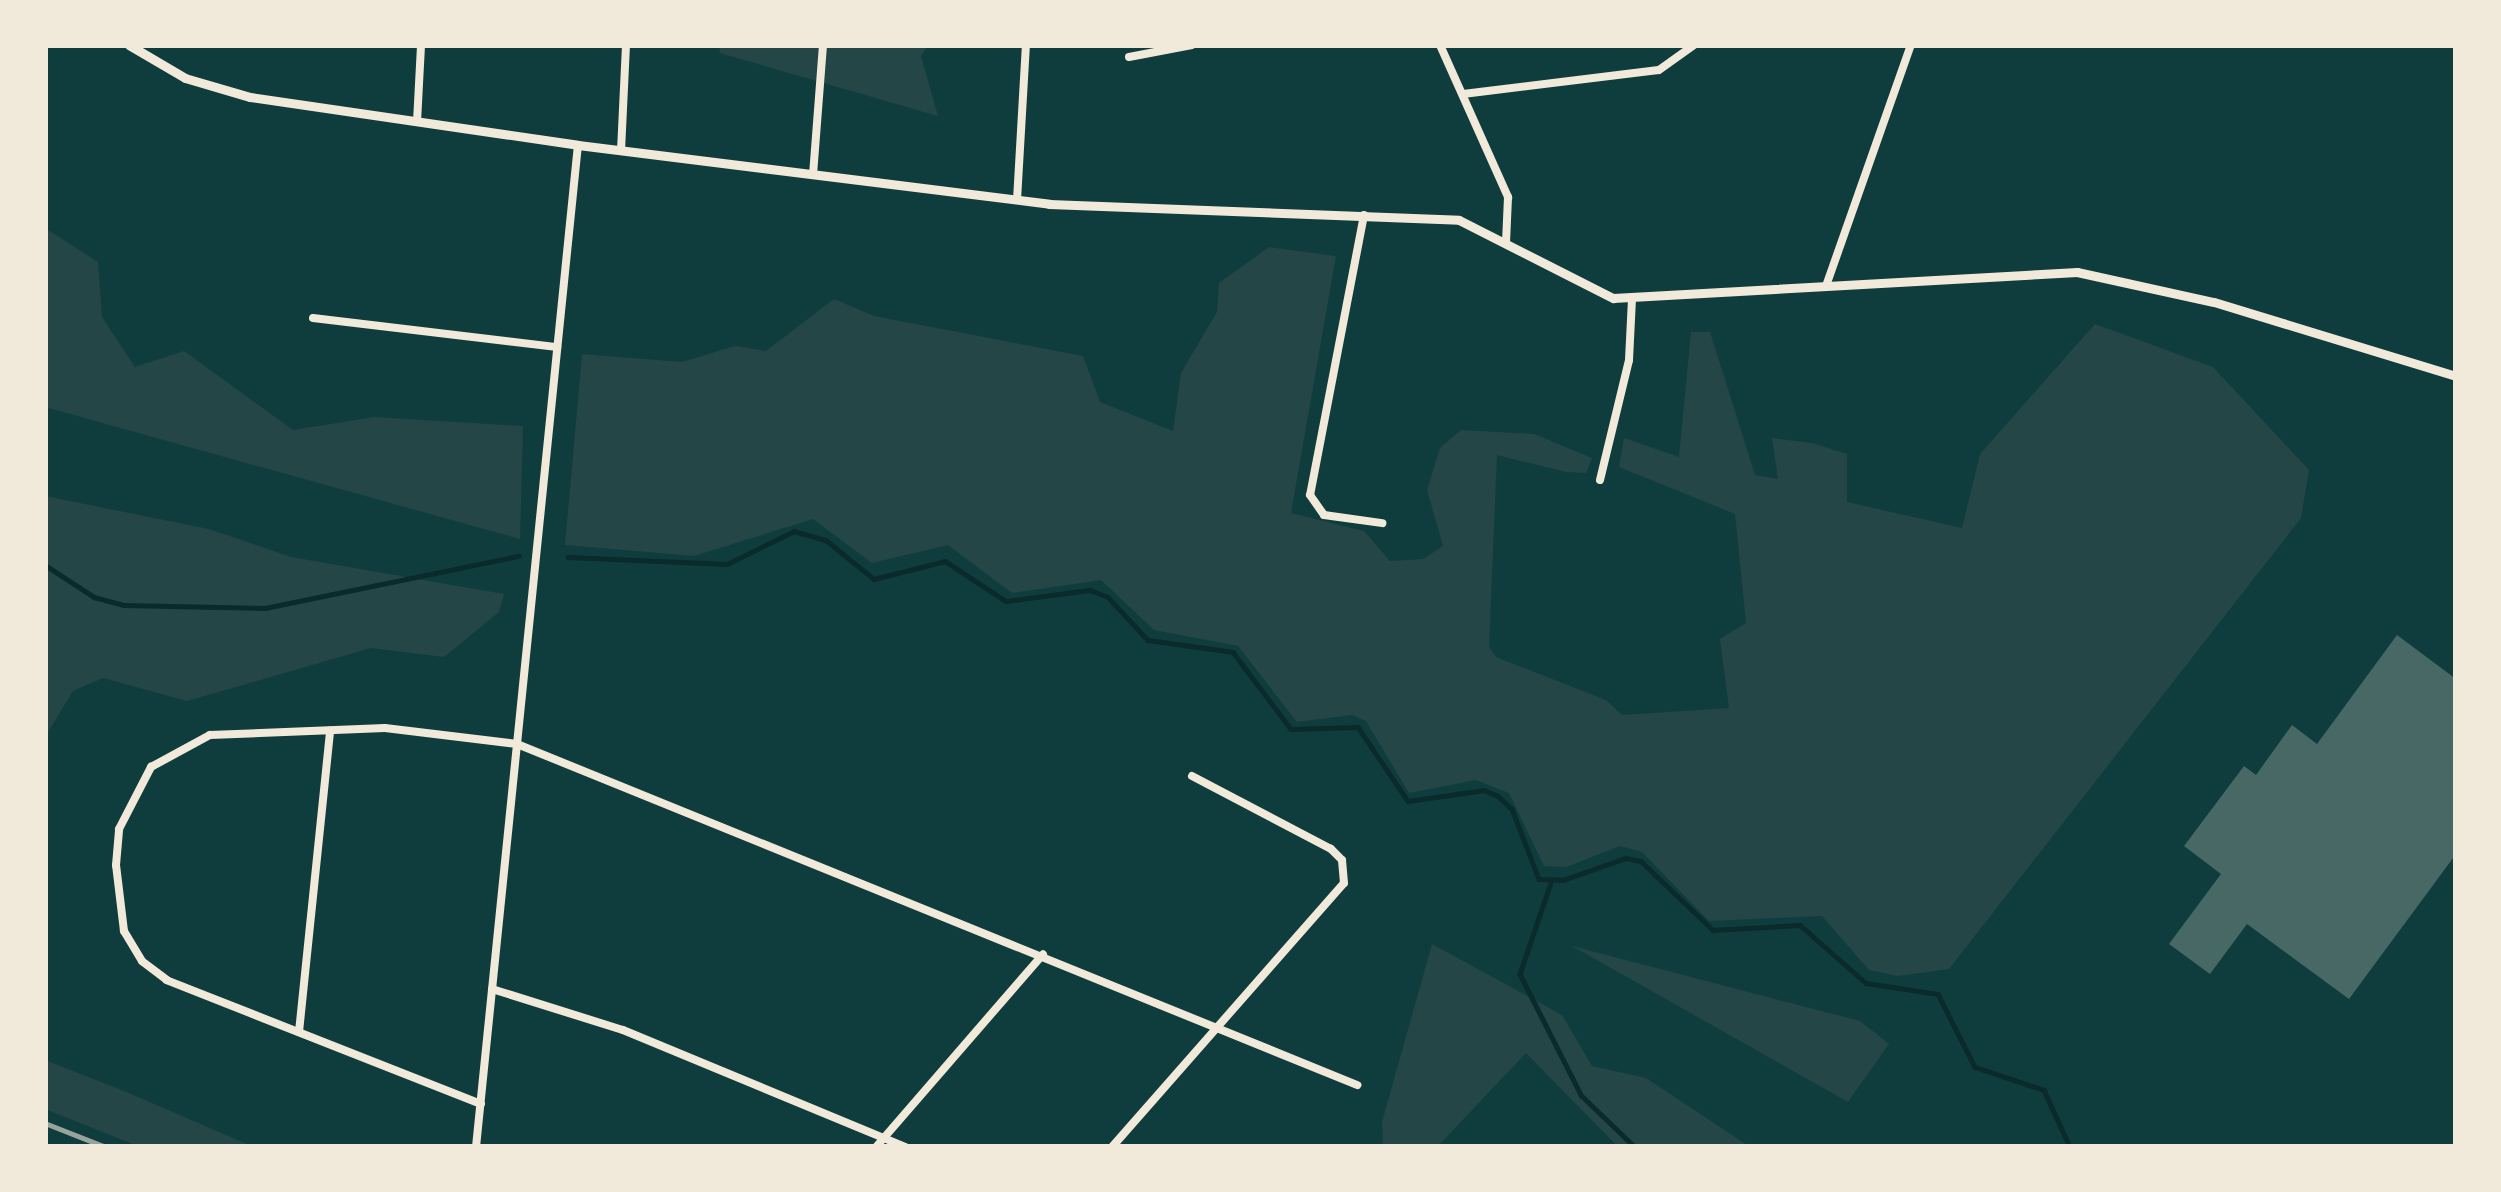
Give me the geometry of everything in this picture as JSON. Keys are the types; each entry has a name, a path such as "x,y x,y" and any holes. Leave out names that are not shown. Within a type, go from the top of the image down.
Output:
{"street":[{"path":"129,45 185,78 250,98 620,151 1018,200 1459,220 1594,292 1632,298 2077,272 2214,302 2456,376"},
{"path":"417,124 422,45"},
{"path":"620,151 626,45"},
{"path":"813,176 823,45"},
{"path":"1018,200 1026,45"},
{"path":"1129,57 1192,45"},
{"path":"1440,45 1508,197 1506,242"},
{"path":"1463,94 1676,66 1694,45"},
{"path":"1826,286 1911,45"},
{"path":"476,1147 578,145"},
{"path":"1364,214 1310,495 1324,514 1382,523"},
{"path":"1600,480 1629,360 1632,298"},
{"path":"313,318 557,347"},
{"path":"481,1104 167,980 142,962 116,902 119,829 134,791 178,747 210,735 385,728 517,744 1357,1084"},
{"path":"298,1032 330,730"},
{"path":"1112,1147 1344,883 1345,871 1331,849 1192,776"},
{"path":"877,1147 1042,954"},
{"path":"492,989 623,1030 907,1147"}],"shaded area":[{"path":"719,45 928,45 921,56 938,116 720,53"},
{"path":"45,228 98,262 102,317 135,367 184,351 293,430 374,417 523,426 520,539 45,407"},
{"path":"1269,247 1336,256 1291,513 1364,531 1390,561 1423,559 1443,546 1427,490 1440,448 1461,430 1534,434 1592,458 1586,473 1497,455 1489,646 1496,657 1606,700 1622,715 1729,708 1720,639 1746,623 1735,514 1619,467 1624,438 1679,457 1691,332 1710,332 1755,475 1778,479 1772,438 1812,443 1847,454 1847,502 1962,528 1980,454 2095,324 2213,367 2309,470 2301,518 1949,969 1898,976 1869,970 1822,916 1709,921 1642,852 1620,846 1566,867 1544,866 1509,793 1476,780 1409,793 1366,721 1352,715 1297,722 1238,646 1154,630 1101,580 1012,593 948,545 872,563 813,519 694,556 565,545 582,354 682,362 735,346 766,351 834,299 874,316 1083,356 1100,402 1173,431 1181,373 1217,312 1219,283"},
{"path":"45,496 209,529 291,557 504,594 499,612 444,657 371,648 187,701 103,678 73,691 45,737"},
{"path":"1432,944 1562,1015 1592,1066 1646,1078 1750,1147 1618,1147 1526,1053 1437,1147 1383,1147 1382,1122"},
{"path":"1572,946 1860,1021 1889,1044 1848,1102"},
{"path":"45,1060 254,1147 140,1147 45,1109"}],"building":[{"path":"2397,635 2456,679 2456,854 2349,999 2247,924 2210,974 2169,944 2221,874 2184,846 2244,766 2256,775 2292,725 2317,744"}],"waterway":[{"path":"568,557 727,564 794,531 826,540 874,579 945,561 1006,601 1090,590 1108,597 1148,640 1233,652 1291,729 1358,727 1408,801 1484,790 1498,796 1512,809 1539,879 1563,880 1625,858 1641,861 1713,930 1800,925 1866,983 1938,994 1975,1067 2044,1090 2070,1147"},
{"path":"45,565 94,597 124,605 265,608 519,556"},
{"path":"1551,883 1520,974 1581,1095 1635,1147"}],"railway":[{"path":"45,1123 106,1147"}]}
